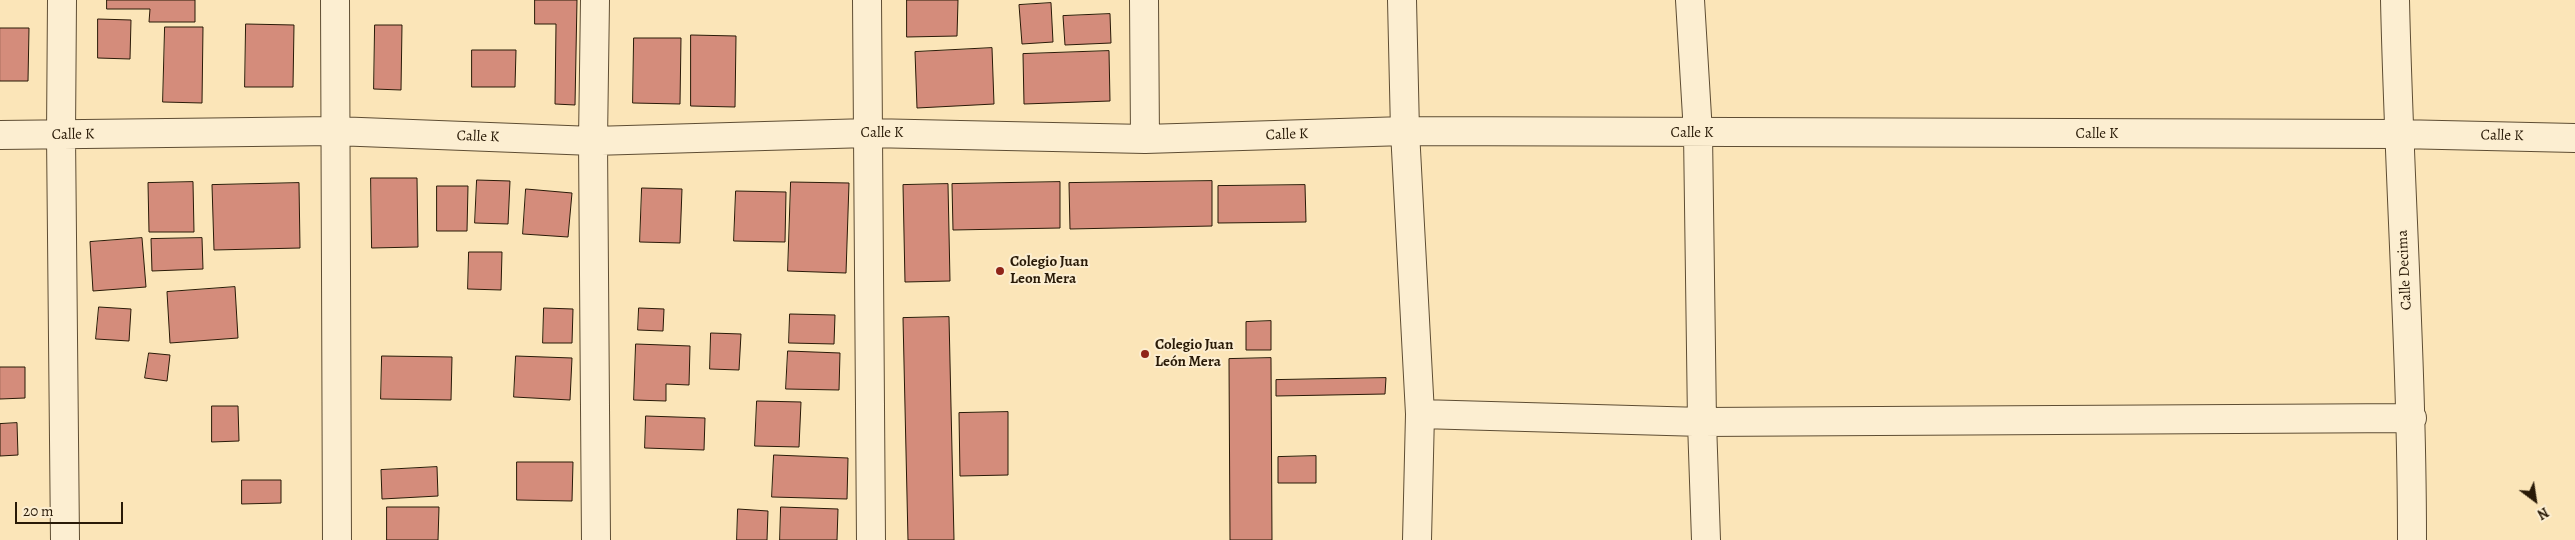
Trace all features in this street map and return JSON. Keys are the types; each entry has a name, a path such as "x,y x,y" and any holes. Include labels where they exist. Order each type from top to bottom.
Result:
{"street":[{"path":"62,0 61,135 65,540"},
{"path":"335,0 337,540"},
{"path":"595,0 593,142 596,540"},
{"path":"867,0 870,540"},
{"path":"1144,0 1145,138"},
{"path":"1402,0 1405,131 1420,414 1417,540"},
{"path":"1690,0 1698,133 1702,422 1706,540"},
{"name":"Calle Decima","path":"2395,0 2398,134 2412,418 2412,540"},
{"name":"Calle K","path":"0,135 335,131 593,142 868,133 1145,138 1405,131 2398,134 2575,138"},
{"path":"1420,414 1702,422 2412,418"}],"building":[{"path":"107,0 195,0 195,22 149,22 150,9 107,9"},
{"path":"535,0 577,0 575,105 555,104 556,24 535,24"},
{"path":"907,0 958,0 957,36 907,37"},
{"path":"1051,3 1053,42 1022,44 1019,5"},
{"path":"1110,14 1111,43 1065,45 1063,16"},
{"path":"98,19 131,20 130,59 98,58"},
{"path":"246,24 294,25 293,87 245,87"},
{"path":"375,25 402,25 401,90 374,89"},
{"path":"165,27 203,27 202,103 163,102"},
{"path":"0,28 29,28 28,81 0,81"},
{"path":"691,35 736,36 735,107 691,106"},
{"path":"634,38 681,38 680,104 633,103"},
{"path":"992,48 994,104 917,108 915,52"},
{"path":"472,50 516,50 515,87 472,87"},
{"path":"1109,51 1110,101 1024,104 1023,54"},
{"path":"371,178 417,178 418,247 372,248"},
{"path":"477,180 510,181 508,224 475,223"},
{"path":"1212,181 1212,226 1070,229 1069,183"},
{"path":"193,182 194,232 149,232 148,183"},
{"path":"791,182 849,183 846,273 788,271"},
{"path":"1060,182 1060,228 953,230 952,184"},
{"path":"299,183 300,248 214,250 212,185"},
{"path":"948,184 950,281 905,282 903,185"},
{"path":"1305,185 1306,222 1218,223 1218,186"},
{"path":"437,186 468,186 467,231 437,231"},
{"path":"642,188 682,189 680,243 640,242"},
{"path":"526,189 572,193 568,237 523,234"},
{"path":"736,191 786,192 785,242 734,241"},
{"path":"142,238 146,287 93,291 90,242"},
{"path":"202,238 203,269 152,271 151,239"},
{"path":"469,252 502,252 501,290 468,289"},
{"path":"235,287 238,338 170,343 167,292"},
{"path":"99,307 131,309 129,341 96,339"},
{"path":"544,308 573,309 572,343 543,343"},
{"path":"639,308 664,309 663,331 638,330"},
{"path":"790,314 835,315 834,344 789,343"},
{"path":"949,317 954,540 908,540 903,318"},
{"path":"1271,321 1271,350 1246,350 1246,322"},
{"path":"711,333 741,334 739,370 710,369"},
{"path":"636,344 690,346 689,385 666,384 666,401 634,400"},
{"path":"788,351 840,353 839,390 786,389"},
{"path":"149,353 170,355 167,381 145,378"},
{"path":"382,356 452,357 451,400 381,399"},
{"path":"516,356 572,358 570,400 514,397"},
{"path":"1271,358 1272,540 1230,540 1229,359"},
{"path":"0,367 25,367 25,398 0,399"},
{"path":"1386,378 1385,394 1276,396 1276,380"},
{"path":"757,401 801,402 799,447 755,446"},
{"path":"212,406 238,406 239,441 212,442"},
{"path":"1008,412 1008,475 960,476 959,413"},
{"path":"646,416 705,418 704,450 645,448"},
{"path":"17,423 18,455 0,456 0,424"},
{"path":"774,455 848,458 847,499 772,497"},
{"path":"1316,456 1316,483 1278,483 1278,457"},
{"path":"517,462 573,462 572,501 517,500"},
{"path":"437,467 438,496 382,499 381,470"},
{"path":"242,480 281,480 281,503 242,504"},
{"path":"387,507 439,507 438,540 387,540"},
{"path":"781,507 838,509 837,540 780,540"},
{"path":"738,509 768,511 767,540 737,540"}],"place":[{"name":"Colegio Juan Leon Mera","path":"1000,271"},
{"name":"Colegio Juan León Mera","path":"1145,354"}]}
